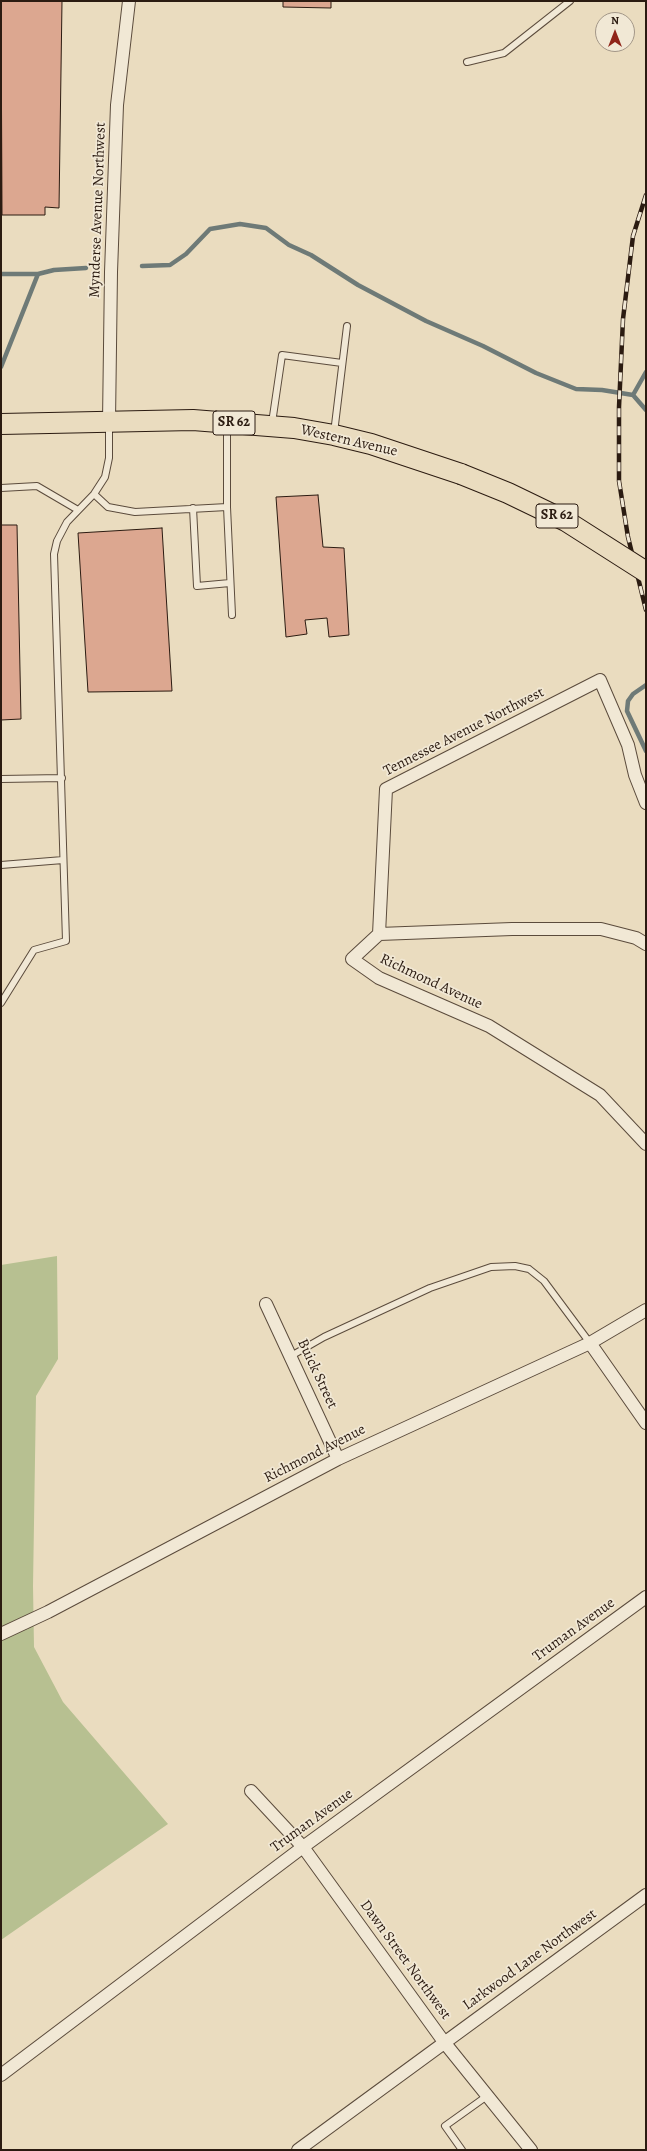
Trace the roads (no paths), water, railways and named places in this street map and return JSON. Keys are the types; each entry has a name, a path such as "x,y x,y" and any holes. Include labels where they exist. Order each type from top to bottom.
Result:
{"main road":[{"name":"Western Avenue","path":"1,424 193,420 272,426 334,435 412,456 508,493 566,521 646,572"}],"street":[{"name":"Mynderse Avenue Northwest","path":"109,421 111,272 117,105 129,1"},
{"name":"Tennessee Avenue Northwest","path":"379,934 386,789 600,680 628,745 635,775 646,803"},
{"name":"Richmond Avenue","path":"646,944 636,938 601,929 512,929 379,934 352,959 378,978 489,1026 600,1095 646,1144"},
{"name":"Buick Street","path":"266,1304 338,1458"},
{"name":"Richmond Avenue","path":"1,1634 48,1612 338,1458 590,1342 646,1310"},
{"path":"590,1342 646,1423"},
{"name":"Truman Avenue","path":"1,2075 304,1847 646,1597"},
{"name":"Dawn Street Northwest","path":"251,1791 304,1847 444,2042 531,2150"},
{"name":"Larkwood Lane Northwest","path":"298,2150 646,1895"}],"lane":[{"path":"467,62 504,53 570,1"},
{"path":"334,435 347,326"},
{"path":"272,426 282,355 342,363"},
{"path":"1,1003 34,950 66,941 54,554 57,541 63,528 94,494 105,477 109,458 109,421"},
{"path":"227,423 227,507 232,615"},
{"path":"1,488 37,486 78,510"},
{"path":"94,494 108,507 135,512 227,507"},
{"path":"193,508 197,586 230,583"},
{"path":"1,779 62,778"},
{"path":"1,865 63,860"},
{"path":"291,1356 324,1337 430,1288 491,1267 515,1266 529,1269 544,1281 590,1342"},
{"path":"462,2150 445,2126 487,2096"}],"waterway":[{"path":"142,266 170,265 186,254 210,229 240,224 266,228 289,245 311,255 358,285 426,321 483,346 536,373 576,389 602,390 633,395 646,410"},
{"path":"1,274 38,274 54,270 86,268"},
{"path":"1,367 38,274"},
{"path":"633,395 646,372"},
{"path":"646,685 633,694 628,701 627,711 646,751"}],"railway":[{"path":"646,195 633,236 623,319 619,407 619,481 628,537 646,610"}]}
